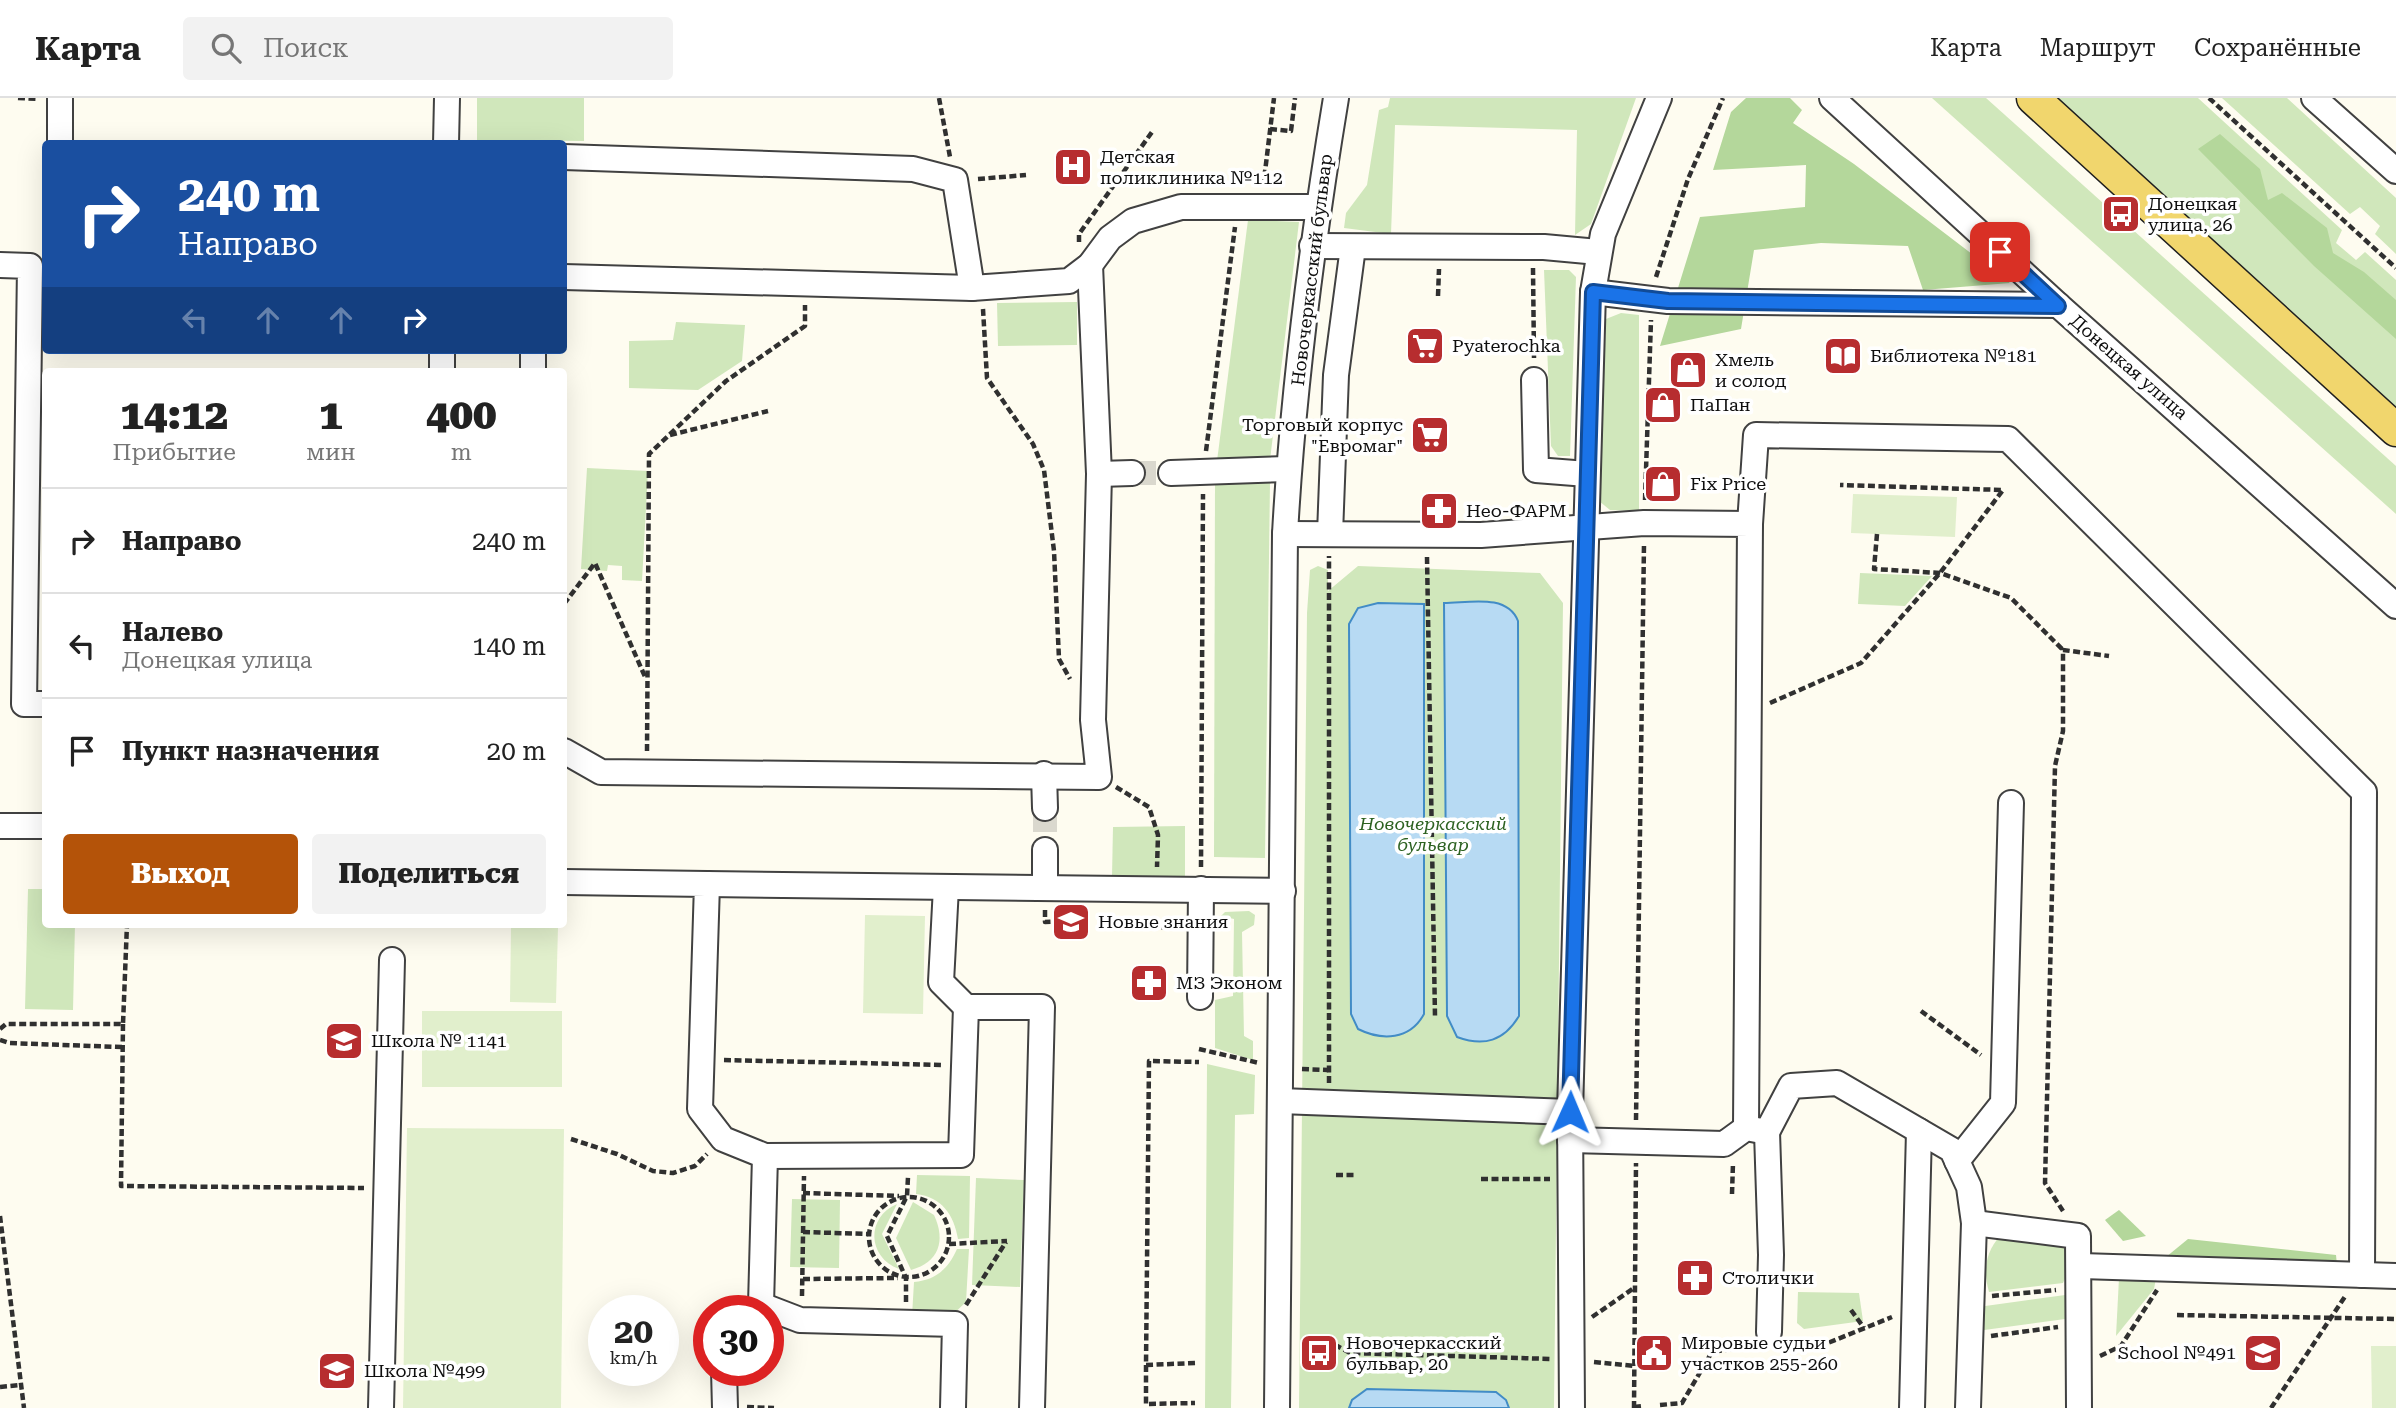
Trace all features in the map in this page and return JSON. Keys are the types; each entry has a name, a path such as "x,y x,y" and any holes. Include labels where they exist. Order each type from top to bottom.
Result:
{"main road":[{"path":"2033,98 2396,430"}],"street":[{"path":"60,98 60,140"},
{"path":"446,140 447,98"},
{"name":"Новочеркасский бульвар","path":"1278,1408 1285,534 1288,469 1312,246 1336,98"},
{"path":"1572,1408 1570,1112 1593,292 1598,252 1633,156 1659,98"},
{"name":"Донецкая улица","path":"1832,98 2058,306 2396,606"},
{"path":"2314,98 2396,171"},
{"path":"567,157 913,169 955,180 977,288"},
{"path":"567,277 977,288 1069,281 1085,268 1110,238 1133,221 1181,207 1318,207"},
{"path":"1312,246 1532,247 1598,252"},
{"path":"1330,534 1336,375 1353,247"},
{"path":"0,265 30,266 24,704 42,704"},
{"path":"567,753 601,772 1044,774 1099,777 1093,720 1099,474 1085,268"},
{"path":"1593,292 1668,301 2058,306"},
{"path":"1534,380 1535,470 1587,474"},
{"path":"1769,1341 1771,1255 1757,1130 1750,712 1750,524 1756,435 2008,439 2364,792 2357,1275"},
{"path":"1171,473 1288,469"},
{"path":"1099,474 1132,474"},
{"path":"1285,534 1481,535 1644,523 1750,524"},
{"path":"1044,774 1045,808"},
{"path":"1957,1161 2003,1103 2011,803"},
{"path":"0,825 42,827"},
{"path":"1045,850 1045,888"},
{"path":"567,882 1283,891"},
{"path":"707,884 700,1109 723,1139 765,1156 961,1155 966,1007"},
{"path":"946,887 941,982 966,1007 1042,1007 1032,1408"},
{"path":"1200,890 1200,997"},
{"path":"381,1408 392,960"},
{"path":"1570,1140 1724,1144 1757,1130 1791,1086 1837,1083 1952,1150 1969,1187 1974,1223 1968,1408"},
{"path":"1280,1101 1570,1112"},
{"path":"1912,1408 1919,1131"},
{"path":"757,1295 765,1156"},
{"path":"1974,1223 2078,1236 2081,1266 2079,1408"},
{"path":"2081,1266 2396,1276"},
{"path":"784,1316 800,1320 955,1324 953,1408"},
{"path":"724,1386 725,1408"}],"path":[{"path":"939,98 955,180 1026,175"},
{"path":"1270,129 1291,131 1295,98"},
{"path":"1643,1406 1634,1408 1649,298 1688,179 1723,98"},
{"path":"2208,98 2396,268"},
{"path":"1085,268 1079,234 1152,132"},
{"path":"1532,247 1534,380"},
{"path":"646,772 649,454 726,382 805,326 804,284"},
{"path":"977,288 987,378 1033,444 1044,470 1054,551 1059,659 1073,684"},
{"path":"669,435 768,411"},
{"path":"1750,712 1861,663 1940,573 2003,490 1840,485"},
{"path":"1328,1104 1330,534"},
{"path":"1877,534 1874,569 1940,573 2011,598 2063,650 2109,656"},
{"path":"1427,535 1435,1016"},
{"path":"567,600 596,563 648,683"},
{"path":"2063,650 2063,730 2055,766 2045,1183 2078,1236"},
{"path":"1099,777 1149,807 1158,835 1157,889"},
{"path":"127,928 122,1047 121,1186 387,1188"},
{"path":"1921,1011 2004,1073"},
{"path":"0,1029 6,1024 123,1024"},
{"path":"0,1040 9,1043 122,1047"},
{"path":"702,1059 964,1065"},
{"path":"1195,1403 1146,1404 1149,1061 1199,1062"},
{"path":"571,1139 617,1154 653,1171 673,1173 695,1166 723,1139"},
{"path":"800,1320 804,1154"},
{"path":"1336,1175 1355,1175"},
{"path":"1481,1178 1552,1179"},
{"path":"803,1193 921,1198 934,1205 944,1216 949,1229 949,1244 943,1258 934,1269 920,1276 803,1279"},
{"path":"906,1278 882,1268 869,1246 868,1234 871,1222 885,1204 907,1196"},
{"path":"906,1278 887,1236 907,1196"},
{"path":"0,1216 24,1408"},
{"path":"803,1232 868,1234"},
{"path":"949,1244 1006,1242 955,1324"},
{"path":"1970,1299 2062,1289 2081,1266"},
{"path":"2079,1366 2121,1346 2171,1269"},
{"path":"2271,1408 2333,1318 2357,1275"},
{"path":"1572,1332 1635,1288"},
{"path":"1660,1405 1682,1403 1712,1352 1769,1341 1818,1347 1913,1309"},
{"path":"1851,1310 1864,1328"},
{"path":"2177,1315 2396,1319"},
{"path":"1969,1339 2080,1324"},
{"path":"1311,1360 1330,1342 1350,1353 1561,1360"},
{"path":"1441,1348 1441,1356"},
{"path":"1588,1362 1635,1366"},
{"path":"1146,1364 1195,1363"},
{"path":"0,1387 21,1385"}],"green space":[{"path":"477,98 584,98 584,141 477,140"},
{"path":"1390,98 1636,98 1591,224 1575,235 1577,130 1395,125 1391,234 1344,228 1346,213 1367,185 1379,110 1388,107"},
{"path":"1746,98 1790,98 1802,110 1793,123 1854,164 2010,283 1923,290 1908,246 1821,243 1754,250 1741,329 1660,346 1700,217 1805,207 1806,165 1713,170 1731,112"},
{"path":"1932,98 1986,98 2396,466 2396,514"},
{"path":"2051,98 2198,98 2342,230 2336,243 2356,260 2365,252 2396,280 2396,407"},
{"path":"2222,98 2287,98 2396,198 2396,254 2375,234 2380,226 2360,207 2350,214"},
{"path":"2220,134 2260,169 2268,200 2282,193 2327,228 2333,253 2364,272 2396,300 2396,339 2314,266 2198,149"},
{"path":"1248,220 1299,222 1270,460 1217,461"},
{"path":"1544,270 1569,270 1576,277 1570,456 1558,456 1551,446"},
{"path":"1077,302 1077,345 998,346 997,303"},
{"path":"1621,313 1639,315 1639,511 1610,510 1599,501 1606,319"},
{"path":"676,322 745,325 742,361 698,390 629,388 629,341 673,340"},
{"path":"587,468 648,471 642,581 622,580 622,566 608,565 607,571 581,569"},
{"path":"1215,482 1270,482 1265,858 1214,857"},
{"path":"1853,494 1957,497 1955,537 1851,533"},
{"name":"Новочеркасский бульвар","path":"1318,566 1328,570 1328,591 1358,566 1540,573 1563,603 1554,1408 1509,1408 1506,1400 1352,1400 1349,1408 1299,1408 1307,613 1310,570"},
{"path":"1860,573 1932,576 1905,606 1858,604"},
{"path":"1185,826 1185,876 1112,876 1113,827"},
{"path":"28,889 42,889 42,928 75,928 73,1010 25,1009"},
{"path":"1249,911 1255,915 1254,925 1242,932 1244,1036 1253,1041 1253,1060 1215,1048 1215,1000 1233,996 1234,919 1221,916 1225,912"},
{"path":"865,915 925,916 923,1014 863,1013"},
{"path":"511,928 558,928 556,1003 510,1002"},
{"path":"422,1011 562,1011 562,1087 422,1087"},
{"path":"1207,1064 1255,1075 1254,1114 1235,1115 1231,1408 1205,1408"},
{"path":"407,1128 564,1129 561,1408 403,1408"},
{"path":"917,1175 970,1176 969,1238 958,1239 950,1215 940,1203 916,1194"},
{"path":"976,1178 1024,1180 1020,1287 972,1285"},
{"path":"792,1199 840,1200 839,1268 790,1267"},
{"path":"913,1202 934,1215 938,1224 939,1242 938,1249 928,1262 911,1270 896,1238"},
{"path":"897,1204 882,1234 899,1269 881,1256 874,1237 880,1218"},
{"path":"2119,1210 2146,1236 2123,1241 2105,1220"},
{"path":"2000,1236 2069,1243 2070,1268 2063,1283 1989,1292 1987,1262 1991,1249"},
{"path":"2188,1239 2336,1255 2337,1265 2166,1257"},
{"path":"957,1249 969,1249 966,1302 950,1317 912,1316 914,1282 935,1276 950,1262"},
{"path":"2119,1278 2156,1278 2154,1289 2116,1336"},
{"path":"1798,1292 1859,1293 1863,1321 1804,1329 1797,1323"},
{"path":"2065,1295 2065,1319 1977,1331 1978,1307"},
{"path":"2371,1346 2396,1346 2396,1408 2372,1408"}],"water":[{"path":"1378,603 1424,604 1424,1014 1411,1029 1395,1036 1376,1035 1358,1029 1351,1014 1349,624 1358,608"},
{"path":"1444,603 1496,603 1513,612 1518,621 1519,1016 1507,1031 1485,1041 1457,1037 1447,1016"},
{"path":"1367,1389 1496,1392 1506,1400 1509,1408 1349,1408 1352,1400"}],"tunnel":[{"path":"1132,473 1171,473"},
{"path":"1045,808 1045,850"}],"place":[{"name":"Детская поликлиника №112","path":"1073,167"},
{"name":"Донецкая улица, 26","path":"2121,214"},
{"name":"Pyaterochka","path":"1425,346"},
{"name":"Библиотека №181","path":"1843,356"},
{"name":"Хмель и солод","path":"1688,370"},
{"name":"ПаПан","path":"1663,405"},
{"name":"Торговый корпус \"Евромаг\"","path":"1430,435"},
{"name":"Fix Price","path":"1663,484"},
{"name":"Нео-ФАРМ","path":"1439,511"},
{"name":"Новые знания","path":"1071,922"},
{"name":"МЗ Эконом","path":"1149,983"},
{"name":"Школа № 1141","path":"344,1041"},
{"name":"Столички","path":"1695,1278"},
{"name":"Новочеркасский бульвар, 20","path":"1319,1353"},
{"name":"Мировые судьи участков 255-260","path":"1654,1353"},
{"name":"School №491","path":"2263,1353"},
{"name":"Школа №499","path":"337,1371"}],"route":[{"path":"1570,1112 1593,292 1668,301 2058,306 2000,252"}]}
